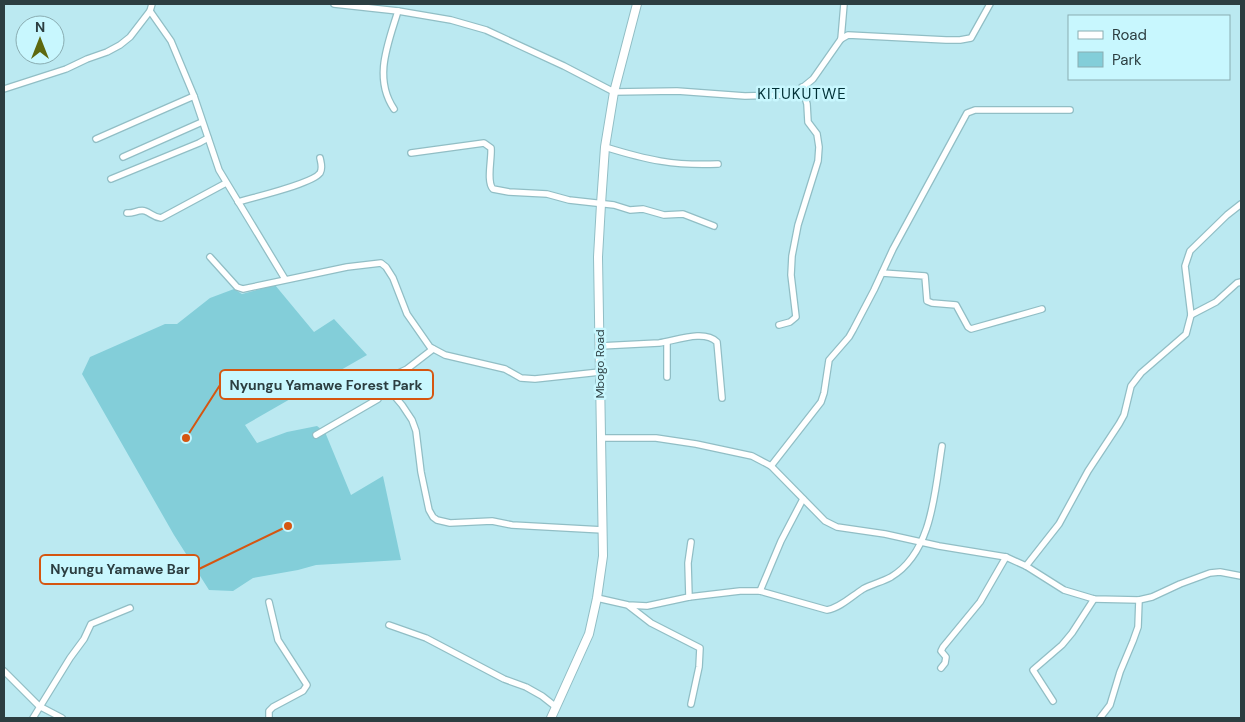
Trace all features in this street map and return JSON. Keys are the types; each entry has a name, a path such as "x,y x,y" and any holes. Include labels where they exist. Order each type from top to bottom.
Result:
{"main road":[{"name":"Mbogo Road","path":"550,718 589,634 597,598 603,530 598,258 601,204 605,147 614,92 637,4"}],"street":[{"path":"4,88 66,69 114,49 130,37 150,11 152,4"},
{"path":"334,4 398,11 451,20 486,30 614,92 677,91 745,96 782,95 797,92 813,79 842,39 848,35 966,40 973,35 990,4"},
{"path":"842,39 844,4"},
{"path":"150,11 170,41 194,96 218,170 285,279"},
{"path":"394,109 387,98 384,86 383,62 398,11"},
{"path":"779,325 790,322 796,317 791,288 792,256 798,225 818,161 817,134 808,122 807,104 802,87"},
{"path":"96,139 194,96"},
{"path":"772,466 821,402 828,360 849,337 893,249 967,114 975,110 1070,110"},
{"path":"123,157 202,122"},
{"path":"111,180 208,138"},
{"path":"411,153 484,143 491,148 492,157 489,182 493,189 546,194 569,200 614,205 630,210 642,209 664,214 690,216 714,226"},
{"path":"605,147 655,161 678,164 718,164"},
{"path":"238,202 300,184 314,178 321,171 320,158"},
{"path":"127,213 133,214 145,211 154,218 161,218 226,183"},
{"path":"1026,566 1059,524 1088,471 1119,424 1124,415 1131,386 1141,373 1186,334 1191,316 1186,275 1187,256 1197,243 1241,204"},
{"path":"210,257 240,289 369,264 383,264 393,278 407,314 428,344 445,355 506,369 516,376 535,379 600,372"},
{"path":"882,273 927,277 927,301 956,305 971,329 1042,309"},
{"path":"1191,316 1210,306 1237,283 1241,282"},
{"path":"600,346 667,342 688,337 703,337 716,340 722,398"},
{"path":"667,342 667,377"},
{"path":"316,435 378,399 384,385 392,376 407,369 433,349"},
{"path":"384,385 402,405 412,420 416,431 420,472 429,510 433,517 450,523 492,521 512,525 603,530"},
{"path":"600,438 656,438 696,444 762,460 772,466 825,521 834,526 1006,557 1026,566 1064,590 1094,599 1139,600 1152,597 1210,573 1220,572 1241,576"},
{"path":"597,598 628,605 647,606 689,596 760,591 830,610 860,590 891,577 914,554 922,542 929,522 942,446"},
{"path":"760,591 781,541 803,498"},
{"path":"689,596 688,563 691,542"},
{"path":"942,668 946,657 942,651 943,647 980,602 1006,557"},
{"path":"1053,701 1033,670 1062,645 1094,599"},
{"path":"1100,718 1110,705 1120,672 1134,641 1138,627 1139,600"},
{"path":"268,602 278,640 307,685 303,691 268,711 269,718"},
{"path":"628,605 651,623 700,648 699,667 691,704"},
{"path":"33,718 70,658 84,640 91,624 130,608"},
{"path":"389,624 426,638 504,679 526,687 556,707"},
{"path":"4,671 39,706 62,718"}],"green space":[{"path":"275,285 314,332 334,319 367,355 245,425 257,443 287,432 317,426 325,432 351,495 383,476 401,560 316,565 253,578 233,591 209,590 174,535 82,374 90,357 165,324 177,324 210,298 234,289 242,294"}],"place":[{"name":"Nyungu Yamawe Forest Park","path":"186,438"},
{"name":"Nyungu Yamawe Bar","path":"288,526"}],"district":[{"name":"KITUKUTWE","path":"802,94"}]}
